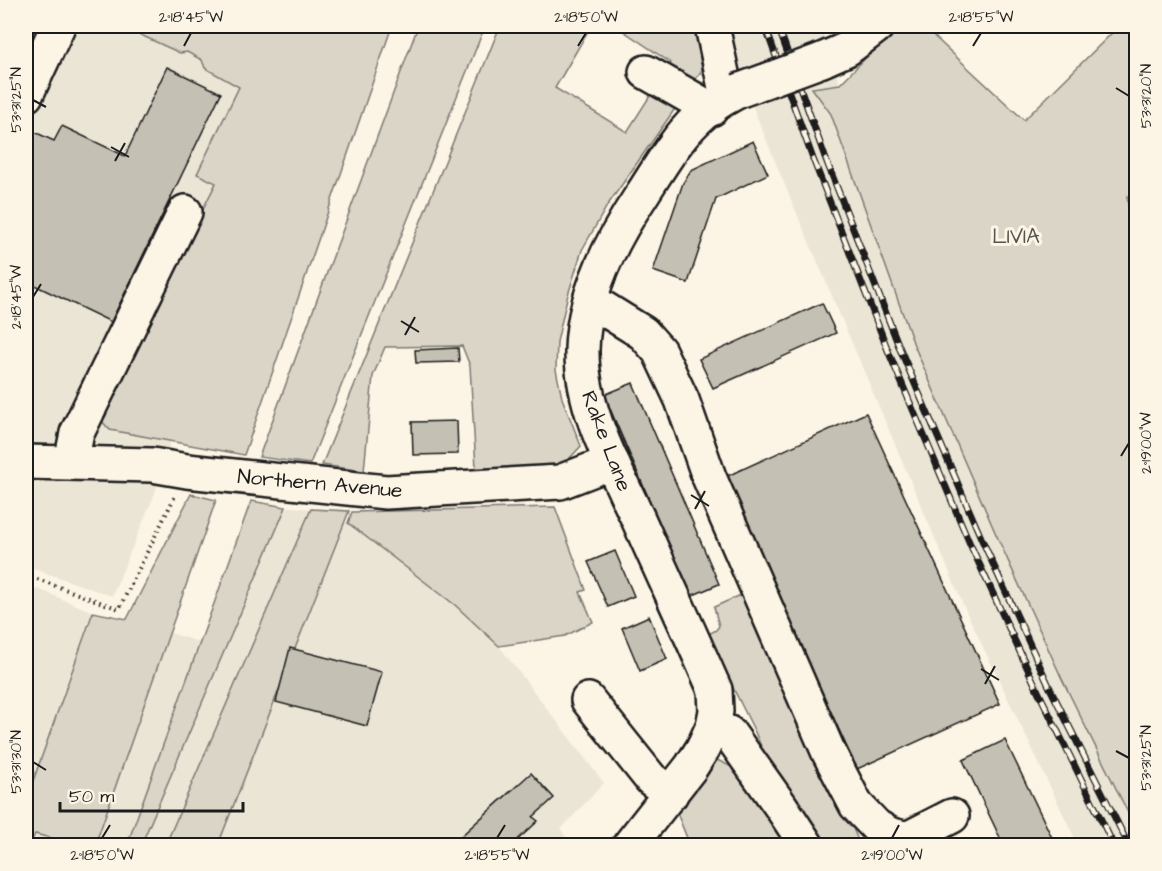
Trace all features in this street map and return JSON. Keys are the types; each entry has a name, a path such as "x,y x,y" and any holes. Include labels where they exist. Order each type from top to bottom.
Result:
{"street":[{"path":"26,95 58,26"},
{"path":"646,72 726,99 712,26"},
{"name":"Rake Lane","path":"629,846 671,794 703,748 716,711 715,690 592,414 586,394 582,351 583,330 590,300 613,241 682,136 698,118 726,99 847,49 877,26"},
{"path":"71,462 77,433 185,212"},
{"path":"590,300 643,333 659,351 682,400 710,477 830,753 856,805 876,826 889,834 907,838 952,816"},
{"name":"Northern Avenue","path":"26,462 152,465 187,471 386,492 561,482 612,462"},
{"path":"588,700 651,779 671,794"},
{"path":"712,726 729,733 807,846"}],"path":[{"path":"26,575 119,609 187,471"}],"shaded area":[{"path":"26,26 297,26 155,493 112,596 26,566"},
{"path":"722,26 818,26 824,35 885,223 1136,778 1136,845 1078,845 965,609 781,176"},
{"path":"272,505 311,509 348,523 455,605 499,646 604,783 561,829 570,845 26,845 26,584 93,612 127,619 214,647"}],"green space":[{"path":"121,26 392,26 244,455 110,430 98,417 216,183 197,174 239,87 205,68 202,60 187,52 180,53"},
{"path":"418,26 485,26 310,464 259,457"},
{"path":"500,26 591,26 555,88 627,132 671,63 616,26 695,26 702,70 607,206 582,250 567,298 557,342 556,370 562,398 581,446 559,470 476,468 470,366 462,346 385,347 373,376 364,471 322,465"},
{"name":"LIVIA","path":"897,26 923,26 1024,120 1119,26 1136,26 1136,199 1127,196 1136,268 1136,829 1062,679 995,532 914,345 831,114 812,88 840,84"},
{"path":"191,494 216,500 95,845 77,845 35,834 30,845 26,845 26,801 93,612 127,619"},
{"path":"251,501 286,507 141,845 127,845"},
{"path":"555,507 586,590 580,592 593,622 565,636 499,646 455,605 348,523 352,512"},
{"path":"311,509 349,511 218,845 165,846"},
{"path":"752,590 860,845 822,845 774,777 755,732 707,635 719,626 714,607"},
{"path":"715,759 732,767 788,845 687,845 687,838 677,813"}],"building":[{"path":"167,67 221,93 111,322 26,281 26,128 54,141 62,126 125,156"},
{"path":"753,141 768,174 716,199 688,283 653,271 683,183 691,170"},
{"path":"822,303 836,333 713,388 699,359"},
{"path":"458,348 459,362 416,363 415,350"},
{"path":"633,383 719,584 691,596 604,395"},
{"path":"866,413 1000,704 857,769 723,478"},
{"path":"457,421 458,454 413,455 412,422"},
{"path":"615,551 634,596 608,607 588,562"},
{"path":"649,616 667,659 640,671 622,628"},
{"path":"290,648 382,672 367,726 276,702"},
{"path":"1005,740 1056,846 1004,846 963,760"},
{"path":"531,773 554,798 533,817 538,821 511,846 450,846"}],"railway":[{"path":"765,26 813,159 889,353 970,544 1038,691 1114,846"},
{"path":"778,26 825,157 900,349 982,540 1049,686 1129,846"}]}
